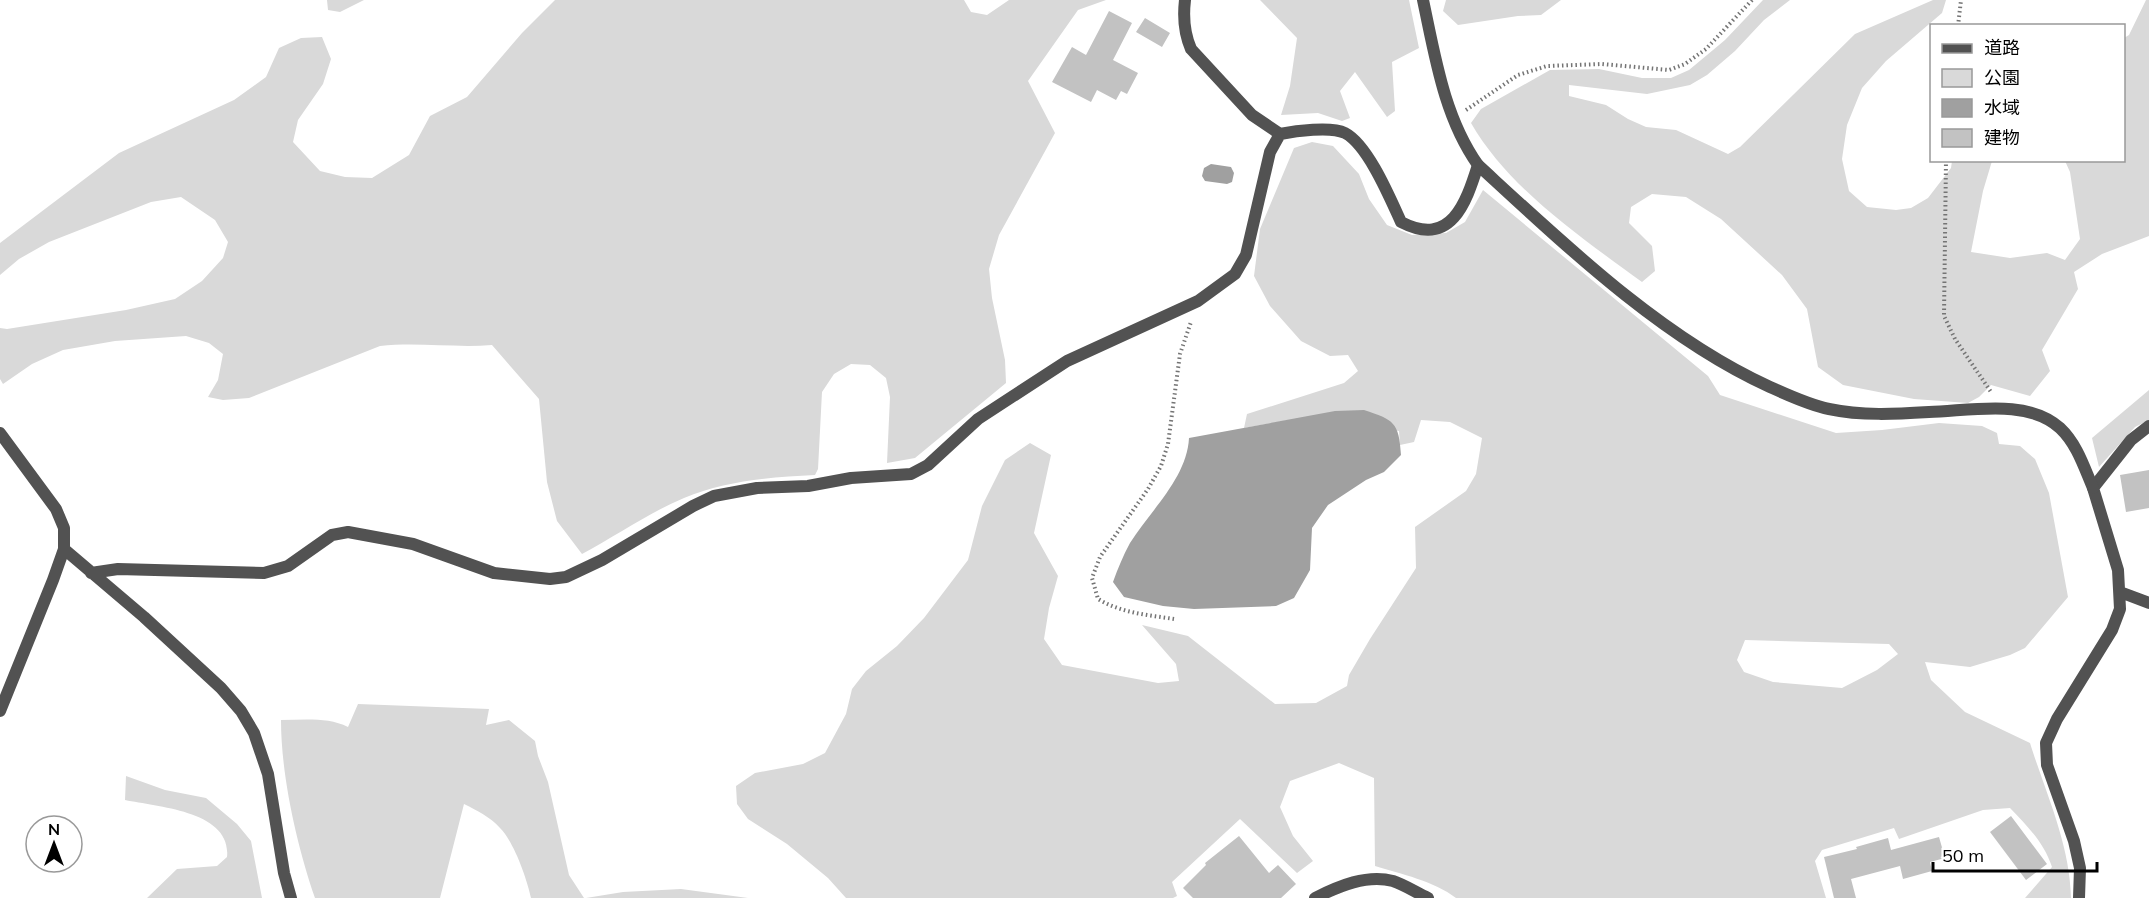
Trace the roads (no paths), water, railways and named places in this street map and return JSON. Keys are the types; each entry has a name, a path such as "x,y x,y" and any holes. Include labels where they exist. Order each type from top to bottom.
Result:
{"street":[{"path":"1185,0 1183,13 1186,39 1191,49 1252,115 1280,134 1321,129 1344,132 1366,153 1401,222 1413,228 1439,229 1452,221 1470,192 1478,165"},
{"path":"1423,0 1438,72 1453,118 1465,146 1478,165 1595,270 1702,351 1742,374 1785,394 1828,409 1874,414 2004,409 2042,416 2061,428 2076,448 2093,488 2118,570 2120,592 2120,609 2112,630 2057,719 2046,743 2047,765 2078,859 2079,898"},
{"path":"90,573 118,568 264,573 288,566 332,535 348,532 412,544 494,573 550,579 567,576 602,560 714,496 757,488 808,486 851,478 911,474 928,465 978,419 1067,361 1198,301 1235,274 1246,255 1270,152 1280,134"},
{"path":"2093,488 2132,440 2149,426"},
{"path":"0,433 56,509 64,528 64,549 0,711"},
{"path":"64,549 144,617 221,688 240,711 254,733 268,774 284,873 291,898"},
{"path":"2120,592 2149,603"},
{"path":"1316,898 1333,889 1369,879 1393,881 1428,898"}],"water":[{"path":"1211,164 1231,167 1234,173 1232,182 1227,184 1205,181 1202,176 1204,168"},
{"path":"1364,410 1393,424 1399,435 1401,455 1384,472 1366,480 1328,505 1312,528 1310,570 1294,598 1276,606 1194,609 1163,606 1124,597 1113,582 1130,543 1166,494 1182,467 1189,438 1335,411"}]}
